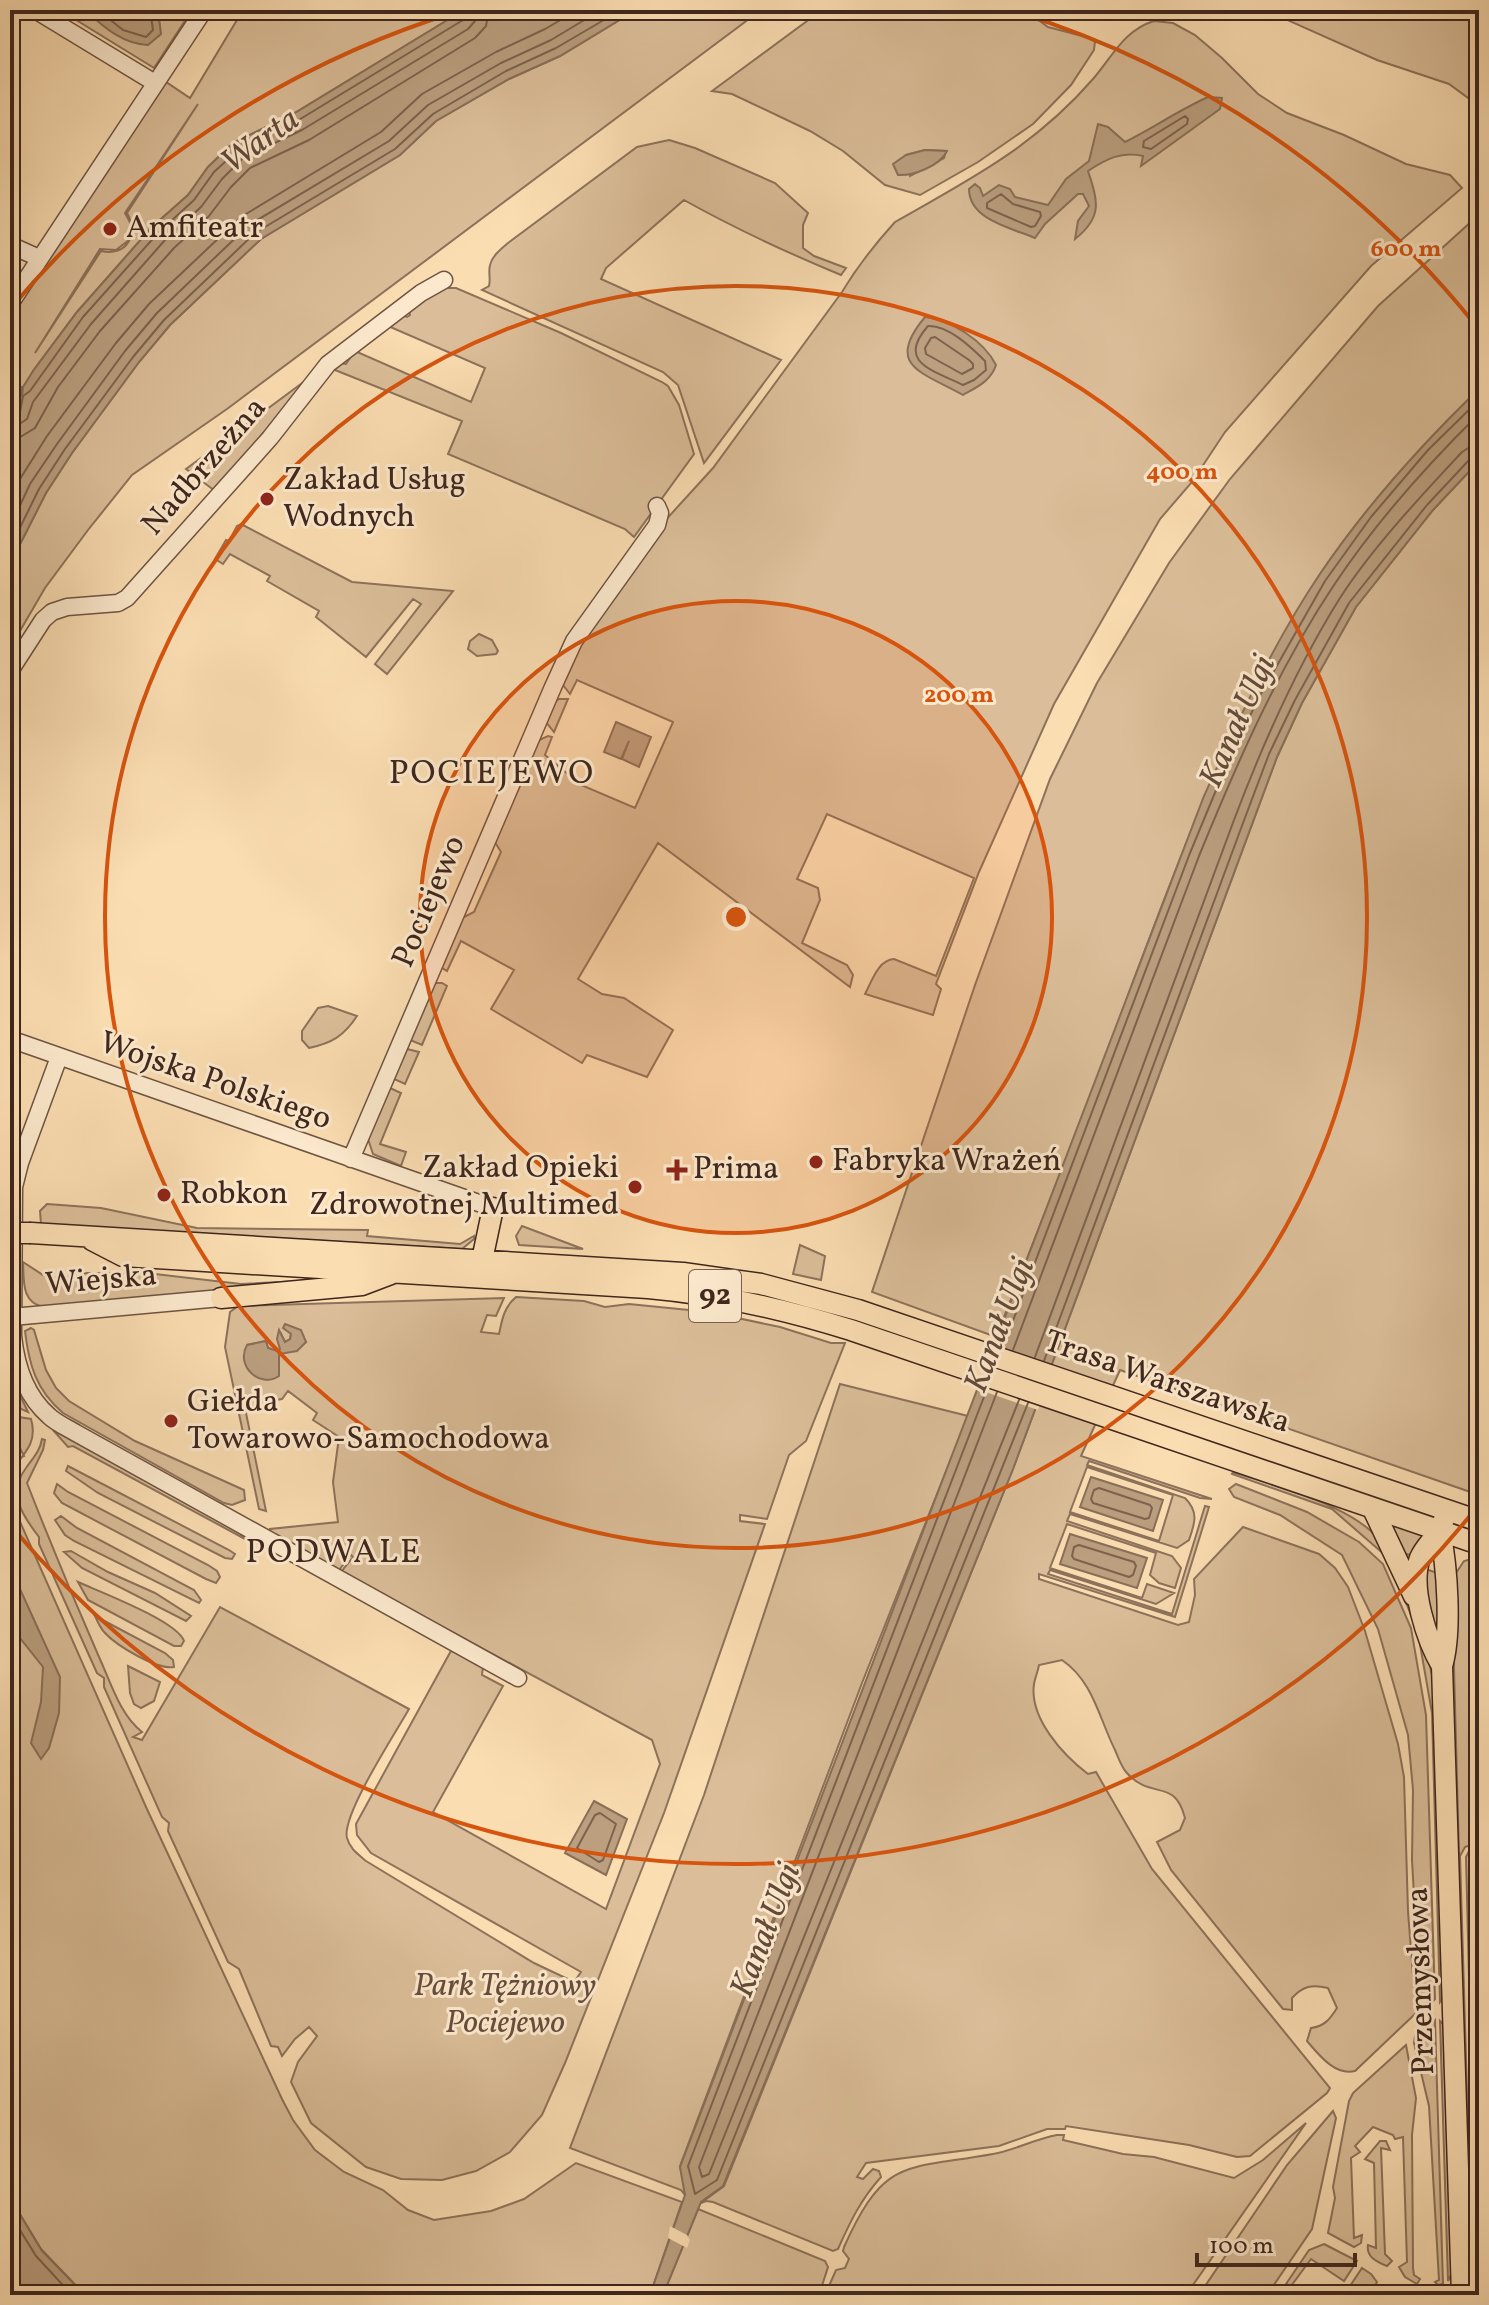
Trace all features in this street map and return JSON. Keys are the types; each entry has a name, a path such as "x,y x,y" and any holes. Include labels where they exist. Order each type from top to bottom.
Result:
{"main road":[{"path":"461,1274 482,1260 493,1208"},
{"name":"Trasa Warszawska","path":"10,1233 482,1260 683,1273 740,1280 822,1299 902,1325 1479,1521"},
{"name":"Trasa Warszawska","path":"83,1236 123,1256 461,1274 648,1288 709,1295 787,1311 895,1345 1479,1546"},
{"path":"221,1298 362,1285 395,1272"},
{"path":"1373,1509 1420,1605"},
{"name":"Przemysłowa","path":"1442,1666 1434,1652 1420,1605 1417,1580 1419,1562 1426,1546 1440,1531 1447,1510"},
{"path":"1440,1531 1445,1581"},
{"path":"1445,1581 1456,1558 1479,1546"},
{"name":"Przemysłowa","path":"1445,1581 1447,1650 1442,1666 1462,2295"}],"street":[{"path":"35,10 155,83"},
{"path":"10,304 204,10"},
{"path":"10,245 39,258"},
{"name":"Nadbrzeżna","path":"10,671 43,620 52,612 67,607 118,603 127,598 270,438 328,364 421,293 444,280"},
{"name":"Pociejewo","path":"351,1159 574,641 657,525 660,513 657,506"},
{"name":"Wojska Polskiego","path":"10,1039 493,1208"},
{"name":"Wiejska","path":"59,1057 14,1187 12,1317 221,1298"},
{"path":"12,1317 15,1355 26,1386 49,1416 518,1678"}],"green space":[{"path":"60,10 192,10 154,68"},
{"path":"243,10 464,10 293,114 233,143 208,167 188,195 152,227 77,312 33,371 23,397 16,387 10,418 10,313 163,80 190,98","holes":["198,104 127,213 131,224 125,213","128,242 118,251 101,251 35,353 100,249 116,250"]},
{"path":"636,10 761,10 227,409 132,475 45,588 10,648 10,564 46,493 72,453 170,325 261,239 400,155 436,121 509,79 560,56"},
{"path":"822,10 1025,10 1048,27 1095,41 1094,50 1071,85 1033,124 978,162 920,195 885,185 843,151 810,131 732,94 712,91","holes":["925,150 946,151 944,158 910,176 906,155"]},
{"path":"1265,10 1479,10 1479,106 1449,84 1377,60"},
{"path":"1154,21 1173,23 1195,35 1258,94 1287,113 1406,164 1450,175 1462,188 1371,266 1225,432 1192,482 1160,519 1054,704 979,872 936,984 941,989 933,1015 865,994 876,972 888,960 894,959 936,976 974,878 827,814 797,879 818,888 820,900 802,943 847,965 853,975 850,987 658,843 578,979 602,994 624,998 673,1030 647,1077 587,1055 582,1063 491,1009 514,970 461,941 447,971 439,966 458,920 474,912 501,852 493,839 537,741 552,737 545,755 581,785 635,808 673,722 577,680 570,694 563,685 563,677 575,650 662,524 713,468 873,247 895,222 976,176 1025,142 1071,103 1119,45 1134,31"},
{"path":"669,140 775,183 808,213 803,225 803,248 814,256 846,268 841,275 761,240 684,200 606,268 601,279 781,360 704,463 678,385 663,372 482,290 489,286 489,268 493,259 508,243 637,147"},
{"path":"1472,221 1479,228 1479,389 1396,476 1322,571 1276,650 1234,732 1180,858 996,1337 872,1292 975,985 1050,779 1097,683 1169,563 1230,479 1378,306"},
{"path":"441,288 456,288 561,333 668,386 679,405 694,454 634,537 625,529 448,454 462,421 330,368 338,363 346,364 355,351 471,402 485,368 388,326 402,315 410,315 409,311"},
{"path":"309,378 215,491 186,469"},
{"path":"1479,461 1479,1495 1120,1370 1081,1456 1212,1499 1200,1498 1089,1461 1087,1465 1185,1498 1189,1503 1194,1513 1193,1528 1189,1540 1177,1548 1070,1514 1067,1521 1172,1556 1181,1568 1175,1588 1159,1583 1150,1575 1156,1553 1067,1524 1050,1568 1142,1598 1147,1584 1174,1593 1156,1604 1050,1570 1048,1574 1172,1614 1205,1506 1209,1507 1175,1617 1039,1574 1039,1579 1178,1625 1189,1622 1195,1595 1194,1579 1243,1527 1319,1554 1335,1568 1348,1587 1365,1631 1398,1744 1404,1777 1408,1912 1416,2013 1355,2071 1341,2070 1322,2058 1307,2041 1311,2028 1327,2021 1337,2008 1328,1988 1312,1986 1304,1989 1292,1998 1292,2010 1283,2009 1171,1870 1157,1842 1180,1830 1185,1818 1175,1797 1145,1786 1126,1772 1088,1689 1073,1669 1062,1660 1039,1665 1034,1697 1050,1735 1068,1757 1088,1774 1096,1772 1152,1869 1330,2088 1327,2093 1250,2156 1237,2157 1189,2145 1066,2126 1065,2129 1047,2129 999,2146 866,2163 857,2177 863,2179 873,2169 879,2171 881,2177 856,2211 838,2249 833,2251 713,2202 701,2203 724,2186 1013,1469 1277,757 1302,703 1356,607 1433,510","holes":["1087,1467 1173,1495 1159,1541 1070,1512"]},
{"path":"241,524 352,582 453,591 387,674 375,664 421,604 413,599 366,657 316,617 319,611 267,581 270,576 230,554 223,564 215,559 226,540 229,541"},
{"path":"479,634 492,640 498,651 496,654 477,656 468,649 470,641"},
{"path":"568,699 554,732 546,722 555,701"},
{"path":"431,983 447,986 422,1045 410,1040"},
{"path":"328,1006 357,1016 337,1038 309,1048 302,1040 302,1031 318,1008"},
{"path":"403,1048 419,1052 405,1084 394,1079"},
{"path":"385,1089 401,1093 380,1144 406,1152 401,1166 373,1154 368,1139"},
{"path":"47,1204 101,1208 197,1228 368,1230 367,1236 460,1244 474,1236 474,1239 462,1249 41,1224 40,1211"},
{"path":"522,1226 583,1249 519,1245 516,1236"},
{"path":"800,1245 825,1256 821,1280 793,1274"},
{"path":"23,1262 43,1275 59,1279 87,1273 155,1274 241,1284 345,1279 44,1307 31,1301 28,1296"},
{"name":"Park Tężniowy Pociejewo","path":"516,1297 584,1301 605,1307 629,1304 709,1312 780,1327 831,1343 845,1343 806,1441 789,1455 767,1519 740,1515 740,1521 765,1524 664,1813 542,2115 510,2152 476,2171 442,2180 401,2179 366,2167 311,2123 291,2082 298,2062 317,2036 309,2027 282,2056 278,2047 271,2046 239,1969 228,1962 168,1831 169,1823 162,1817 104,1687 104,1678 97,1673 39,1544 39,1537 22,1512 18,1486 42,1439 45,1440 27,1483 117,1698 142,1732 133,1737 142,1740 220,1607 409,1709 352,1812 347,1827 350,1845 366,1861 534,1963 574,1982 581,1972 371,1853 357,1835 356,1824 452,1649 483,1667 482,1675 503,1686 433,1812 606,1909 660,1764 652,1740 341,1572 353,1557 351,1555 339,1570 271,1534 270,1529 338,1522 333,1482 339,1437 313,1420 317,1413 288,1391 282,1399 258,1403 246,1413 266,1511 259,1509 225,1347 230,1312 238,1306 504,1298 496,1316 487,1315 481,1332 499,1334 504,1314","holes":["287,1329 306,1342 299,1348 285,1352 271,1351 247,1345 266,1341 268,1348 277,1351 281,1349 280,1332 285,1342 290,1339"]},
{"path":"31,1328 46,1370 56,1388 69,1401 135,1441 244,1490 245,1500 232,1505 224,1503 63,1413 46,1395 35,1376 25,1331"},
{"path":"10,1374 28,1412 10,1397"},
{"path":"840,1384 968,1416 862,1683 680,2166 686,2196 681,2190 570,2148 704,1795"},
{"path":"10,1407 19,1417 31,1419 33,1435 24,1455 10,1428"},
{"path":"53,1430 240,1533 245,1539 73,1446 68,1447"},
{"path":"1218,1438 1361,1489 1385,1503 1215,1448"},
{"path":"22,1457 20,1460 10,1472 10,1462"},
{"path":"68,1466 235,1554 232,1559 225,1558 98,1493 66,1471"},
{"path":"1233,1472 1296,1492 1345,1513 1379,1540 1386,1556 1332,1509"},
{"path":"57,1484 208,1565 220,1577 216,1583 206,1579 62,1503 54,1493"},
{"path":"1236,1484 1307,1512 1359,1542 1383,1564 1411,1628 1426,1715 1435,1999 1431,2004 1423,1999 1419,1982 1412,1860 1413,1790 1408,1735 1378,1629 1342,1555 1280,1515 1234,1497 1229,1489"},
{"path":"10,1499 146,1807 282,2099 315,2150 344,2172 383,2190 408,2210 434,2220 491,2211 524,2199 576,2163 682,2202 650,2295 85,2295 41,2249 10,2198"},
{"path":"61,1516 77,1528 194,1590 201,1600 199,1603 74,1541 65,1535 55,1520"},
{"path":"1388,1520 1430,1535 1416,1557 1400,1552"},
{"path":"71,1551 155,1593 191,1616 186,1621 82,1568 64,1552"},
{"path":"1479,1557 1479,1842 1465,1847 1460,1856 1471,2295 1453,1632 1454,1576 1464,1561"},
{"path":"1395,1563 1429,1661 1435,1689 1445,1995 1440,2002 1432,1713 1418,1633 1392,1567"},
{"path":"1423,1568 1440,1574 1442,1651 1426,1595"},
{"path":"78,1582 153,1616 178,1633 184,1641 181,1646 174,1646 88,1600"},
{"path":"95,1616 165,1653 173,1660 174,1667 158,1665 128,1650 105,1633"},
{"path":"128,1666 160,1682 154,1701 141,1708 134,1704 130,1693"},
{"path":"1479,1848 1479,2055 1471,2057 1466,1857 1469,1851"},
{"path":"1435,2020 1443,2284 1438,2285 1435,2282 1439,2280 1429,2106 1414,2043 1415,2036"},
{"path":"1440,2021 1445,2026 1452,2273 1448,2281"},
{"path":"1406,2045 1416,2098 1412,2135 1413,2268 1414,2275 1420,2279 1417,2284 1405,2277 1399,2267 1407,2262 1403,2137 1395,2139 1393,2135 1373,2127 1355,2146 1360,2152 1351,2158 1354,2238 1362,2235 1361,2243 1354,2247 1328,2233 1349,2101 1353,2093"},
{"path":"1479,2060 1479,2295 1478,2295 1471,2061"},
{"path":"1333,2111 1336,2118 1312,2229 1267,2295 1199,2295 1287,2165"},
{"path":"1306,2123 1186,2295 825,2295 836,2270 845,2268 849,2259 843,2251 844,2247 872,2196 901,2172 918,2166 1001,2152 1064,2135 1063,2140 1123,2154 1154,2157 1234,2178 1263,2160"},
{"path":"1380,2141 1386,2141 1390,2150 1381,2148 1385,2254 1392,2261 1387,2266 1373,2258 1368,2249 1368,2245 1376,2248 1374,2163 1365,2159"},
{"path":"698,2209 825,2261 828,2267 819,2295 663,2295"},
{"path":"1324,2244 1357,2261 1344,2281 1311,2259 1291,2286 1286,2284 1309,2250"},
{"path":"1362,2268 1377,2282 1373,2289 1366,2288 1361,2295 1344,2295"}],"water":[{"path":"85,10 158,10 161,34 148,45 130,42 106,28"},
{"name":"Warta","path":"464,10 636,10 560,56 509,79 436,121 400,155 261,239 170,325 139,362 46,493 10,564 10,418 16,387 22,387 22,397 23,387 33,371 77,312 152,227 188,195 208,167 233,143 293,114"},
{"path":"1208,97 1222,98 1220,109 1141,166 1143,156 1121,155 1088,171 1096,208 1090,223 1075,239 1078,221 1089,206 1083,194 1078,194 1045,224 1035,238 993,221 971,200 969,189 975,184 983,196 999,185 1010,189 1015,197 1048,205 1066,179 1089,161 1098,124 1108,127 1125,142"},
{"path":"925,150 947,151 926,169 898,175 893,164 906,155"},
{"path":"925,317 955,327 975,340 991,356 996,365 987,379 963,395 913,366 908,357 908,347 913,333"},
{"name":"Kanał Ulgi","path":"1479,389 1479,461 1433,510 1356,607 1302,703 1277,757 1013,1469 723,2186 701,2202 663,2295 650,2295 685,2195 680,2167 1204,796 1272,655 1320,574 1395,477"},
{"path":"616,722 651,737 639,767 622,759 629,741 621,759 604,752"},
{"path":"285,1324 301,1330 306,1342 297,1351 279,1354 279,1376 264,1380 257,1377 244,1361 247,1345 266,1341 268,1348 277,1351 280,1349 277,1339 279,1330 285,1342 290,1339 291,1334 283,1328"},
{"path":"1091,1477 1163,1500 1153,1531 1080,1507"},
{"path":"1070,1534 1147,1558 1137,1588 1060,1564"},
{"path":"10,1576 15,1578 60,1677 59,1713 49,1748 41,1759 31,1743 41,1702 43,1667 16,1633 10,1620"},
{"path":"594,1801 627,1819 606,1875 565,1853"},
{"path":"10,2198 42,2251 85,2295 10,2295"}],"pier":[{"path":"983,1366 1047,1388 1038,1410 974,1388"},
{"path":"670,2226 687,2235 690,2240 687,2248 668,2238"}],"waterway":[{"path":"1476,219 1479,222"}],"place":[{"name":"Amfiteatr","path":"110,229"},
{"name":"Zakład Usług Wodnych","path":"267,499"},
{"name":"Fabryka Wrażeń","path":"816,1162"},
{"name":"Prima","path":"677,1170"},
{"name":"Zakład Opieki Zdrowotnej Multimed","path":"635,1187"},
{"name":"Robkon","path":"164,1195"},
{"name":"Giełda Towarowo-Samochodowa","path":"171,1421"}],"district":[{"name":"POCIEJEWO","path":"492,774"},
{"name":"PODWALE","path":"334,1553"}]}
